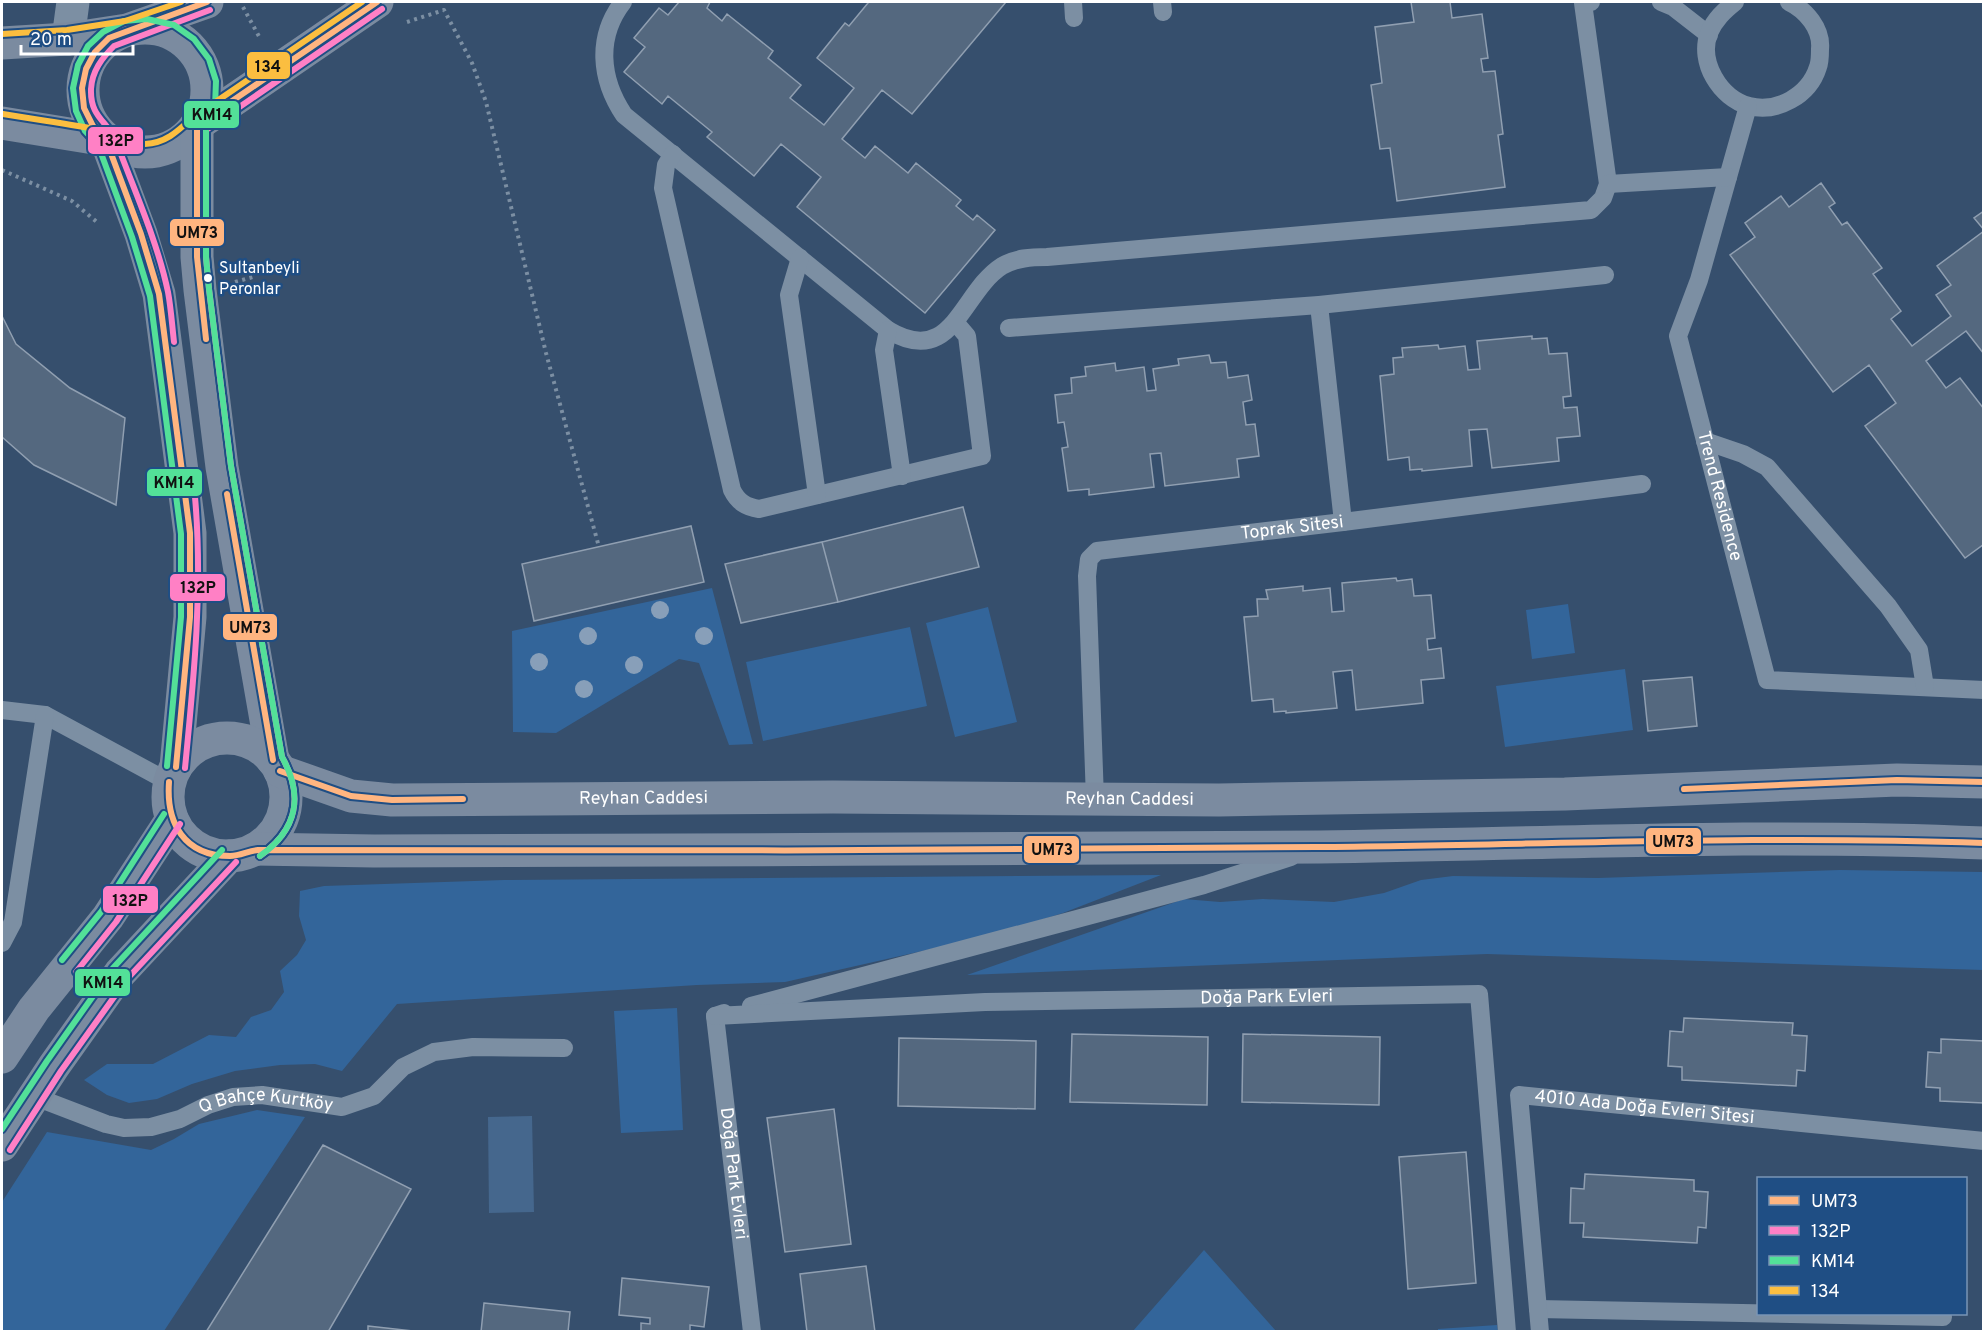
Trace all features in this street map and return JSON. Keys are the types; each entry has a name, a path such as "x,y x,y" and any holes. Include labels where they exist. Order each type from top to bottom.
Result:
{"main road":[{"path":"207,2 109,38 95,52 86,69 82,88 84,108 93,126 106,140 141,234 159,294 190,533 190,617 168,802 172,819 181,834 194,847 211,854 374,851 1321,847 1748,838 1983,843"},
{"path":"2,123 106,140 124,149 143,153 162,150 182,141 197,125 376,2"},
{"path":"2,43 68,39 148,28 170,33 188,45 201,63 207,83 206,105 197,125 197,257 200,290 222,467 276,765 286,790 285,810 277,829 264,844 242,853 120,973 33,1096 2,1145"},
{"path":"172,775 186,754 201,743 218,738 236,739 253,744 264,750 276,765"},
{"name":"Reyhan Caddesi","path":"276,765 351,796 393,800 751,797 1219,800 1565,794 1897,780 1983,782"},
{"path":"1095,799 1095,848"},
{"path":"2,1057 34,1009 108,917 172,819"}],"street":[{"path":"68,39 73,2"}],"lane":[{"path":"622,2 610,22 603,54 604,71 609,87 624,115 888,330 909,340 930,340 947,332 1000,267 1028,257 1591,210 1603,198 1608,184 1583,3 1591,2"},
{"path":"1661,2 1673,7 1709,35"},
{"path":"1735,2 1719,9 1709,35 1707,57 1714,78 1728,95 1748,106 1770,108 1791,101 1808,86 1818,67 1820,45 1814,24 1797,3"},
{"name":"Trend Residence","path":"1748,106 1700,280 1678,336 1767,680 1983,690"},
{"path":"673,154 666,165 663,188 732,490 741,503 749,508 759,509 982,456 968,336 955,322"},
{"path":"1608,184 1728,177"},
{"path":"800,258 789,295 817,495"},
{"path":"1009,328 1319,305 1605,275"},
{"name":"Toprak Sitesi","path":"1095,799 1087,576 1089,559 1097,550 1343,522 1319,305"},
{"path":"888,330 884,350 902,476"},
{"path":"1705,441 1743,453 1767,467 1888,606 1919,650 1925,687"},
{"path":"1343,522 1642,484"},
{"path":"2,710 45,715 172,775"},
{"path":"2,943 13,922 45,715"},
{"path":"715,1016 1204,885 1321,847"},
{"name":"Doğa Park Evleri","path":"752,1332 715,1016 985,1002 1479,994 1507,1332"},
{"name":"Q Bahçe Kurtköy","path":"33,1096 106,1124 124,1128 151,1127 180,1119 208,1105 233,1097 262,1095 342,1107 374,1096 403,1066 434,1052 473,1047 564,1048"},
{"name":"4010 Ada Doğa Evleri Sitesi","path":"1540,1332 1518,1095 1983,1141"},
{"path":"1538,1309 1757,1313"},
{"path":"1842,1315 1943,1317"}],"path":[{"path":"241,2 276,71"},
{"path":"398,27 409,21 444,10 472,63 486,102 546,354 599,547"},
{"path":"2,170 72,201 99,224"}],"shaded area":[{"path":"712,588 753,744 729,745 699,663 679,659 556,733 513,732 512,631"},
{"path":"1568,604 1575,653 1532,659 1526,610"},
{"path":"988,607 1017,722 955,737 926,623"},
{"path":"910,627 927,706 763,741 746,662"},
{"path":"1625,669 1633,730 1505,747 1496,686"},
{"path":"1840,870 1983,872 1983,970 1487,954 967,975 1184,899 1220,902 1263,899 1334,902 1384,893 1421,880 1453,876 1598,878"},
{"path":"1161,875 1063,913 993,935 785,982 697,985 397,1004 342,1071 315,1064 280,1065 235,1071 192,1084 157,1099 129,1103 107,1095 84,1080 107,1064 153,1064 209,1035 236,1037 251,1017 271,1010 284,992 280,971 297,955 306,940 299,916 300,891 324,886 504,880"},
{"path":"677,1008 683,1130 621,1133 614,1011"},
{"path":"257,1110 305,1117 164,1331 2,1331 2,1202 47,1132 151,1150 199,1124"},
{"path":"532,1116 534,1212 489,1213 488,1117"},
{"path":"1204,1250 1276,1331 1133,1331"},
{"path":"1497,1325 1498,1331 1438,1331 1438,1329"}],"building":[{"path":"679,2 710,2 707,8 722,21 727,14 773,51 768,58 801,85 790,98 824,125 854,88 817,58 845,23 849,26 868,3 866,2 1006,2 912,114 882,90 842,139 865,158 875,146 908,173 916,163 961,200 956,206 973,220 977,215 995,230 925,313 797,207 821,177 781,144 754,176 707,137 712,132 668,96 662,104 624,72 645,47 634,38 659,8 668,15"},
{"path":"1411,2 1450,2 1452,18 1482,14 1488,58 1481,59 1483,72 1495,71 1503,134 1498,135 1505,187 1397,201 1390,148 1380,149 1371,85 1382,83 1375,27 1414,22"},
{"path":"1821,183 1835,203 1829,207 1842,225 1847,222 1882,268 1873,274 1901,311 1891,319 1912,346 1951,316 1936,295 1951,285 1937,266 1984,231 1984,354 1966,331 1926,361 1946,388 1960,378 1984,409 1984,544 1965,558 1865,426 1896,403 1869,365 1833,392 1730,255 1755,237 1745,223 1781,196 1789,207"},
{"path":"1984,211 1984,230 1974,218"},
{"path":"2,316 16,344 70,388 125,418 116,505 34,465 2,437"},
{"path":"1532,336 1532,339 1547,338 1549,354 1567,353 1571,396 1563,397 1564,408 1577,407 1580,436 1557,438 1559,461 1492,468 1487,429 1469,430 1472,466 1422,471 1422,469 1410,470 1409,457 1388,460 1380,376 1394,374 1393,358 1403,357 1402,348 1438,345 1439,349 1465,346 1468,370 1480,369 1477,341"},
{"path":"1209,355 1211,363 1226,362 1228,378 1248,375 1252,400 1243,402 1246,425 1255,424 1259,456 1237,459 1239,477 1165,486 1161,453 1150,454 1154,487 1089,495 1089,489 1068,491 1062,448 1068,447 1064,422 1058,423 1055,395 1072,393 1071,378 1086,376 1085,367 1115,363 1116,371 1144,367 1147,391 1156,390 1153,369 1179,365 1178,359"},
{"path":"963,507 979,567 838,602 822,542"},
{"path":"691,526 704,582 534,621 522,564"},
{"path":"822,542 838,602 741,623 725,564"},
{"path":"1396,578 1397,581 1412,579 1414,596 1431,595 1435,638 1427,639 1428,650 1441,648 1444,678 1421,680 1423,703 1356,710 1352,670 1333,672 1337,708 1286,713 1286,711 1274,712 1273,699 1252,701 1244,617 1258,616 1257,599 1268,599 1266,590 1303,586 1303,591 1330,588 1332,612 1344,611 1342,583"},
{"path":"1692,677 1697,726 1648,731 1643,681"},
{"path":"1684,1018 1793,1023 1792,1035 1807,1036 1805,1071 1797,1070 1796,1086 1682,1080 1682,1067 1668,1066 1670,1031 1683,1032"},
{"path":"1072,1034 1208,1037 1207,1105 1070,1102"},
{"path":"1243,1034 1380,1037 1379,1105 1242,1102"},
{"path":"899,1038 1036,1041 1035,1109 898,1106"},
{"path":"1941,1039 1984,1041 1984,1103 1940,1101 1940,1088 1926,1087 1928,1052 1941,1053"},
{"path":"834,1109 851,1244 785,1252 767,1118"},
{"path":"323,1145 411,1189 328,1332 206,1332"},
{"path":"1466,1152 1476,1283 1408,1289 1399,1157"},
{"path":"1585,1174 1694,1180 1694,1191 1708,1192 1706,1228 1698,1227 1697,1243 1583,1237 1584,1223 1570,1223 1571,1188 1584,1189"},
{"path":"866,1266 875,1332 807,1332 800,1274"},
{"path":"622,1278 709,1287 704,1327 690,1325 690,1332 641,1332 641,1323 650,1324 650,1318 619,1315"},
{"path":"484,1303 570,1312 568,1332 481,1332"},
{"path":"368,1326 422,1332 368,1332"}],"transit line":[{"name":"134","path":"2,34 67,30 125,21 181,2"},
{"name":"UM73","path":"176,767 190,617 190,533 159,294 141,234 106,140 93,126 84,108 82,88 86,69 95,52 109,38 207,2"},
{"name":"134","path":"3,114 105,131 140,144 159,141 171,136 192,118 362,2"},
{"name":"UM73","path":"197,125 377,2"},
{"name":"132P","path":"260,856 282,835 289,824 293,811 293,785 282,757 231,466 206,257 206,130 382,9"},
{"name":"132P","path":"174,342 168,292 158,253 113,134 93,107 91,89 98,65 114,46 210,10"},
{"name":"KM14","path":"167,766 181,617 181,534 150,296 132,237 98,145 85,131 76,111 73,88 78,65 88,46 103,32 124,21 147,19 174,25 194,39 209,59 216,81 215,107 206,127 206,257 209,289 231,466 282,757 289,771 294,799 289,824 282,835 260,856"},
{"name":"UM73","path":"197,125 197,257 206,339"},
{"name":"UM73","path":"227,494 273,760"},
{"name":"132P","path":"185,768 198,599 195,497"},
{"name":"UM73","path":"280,771 351,796 392,800 463,799"},
{"name":"UM73","path":"1684,789 1897,780 1984,782"},
{"name":"UM73","path":"169,782 171,811 181,834 201,850 214,855 230,856 258,850 1051,849 1733,840 1984,843"},
{"name":"KM14","path":"62,960 101,912 164,814"},
{"name":"132P","path":"76,972 116,922 180,824"},
{"name":"KM14","path":"2,1129 113,968 222,850"},
{"name":"132P","path":"10,1150 61,1071 127,979 236,862"}],"place":[{"name":"Sultanbeyli Peronlar","path":"208,278"}]}
